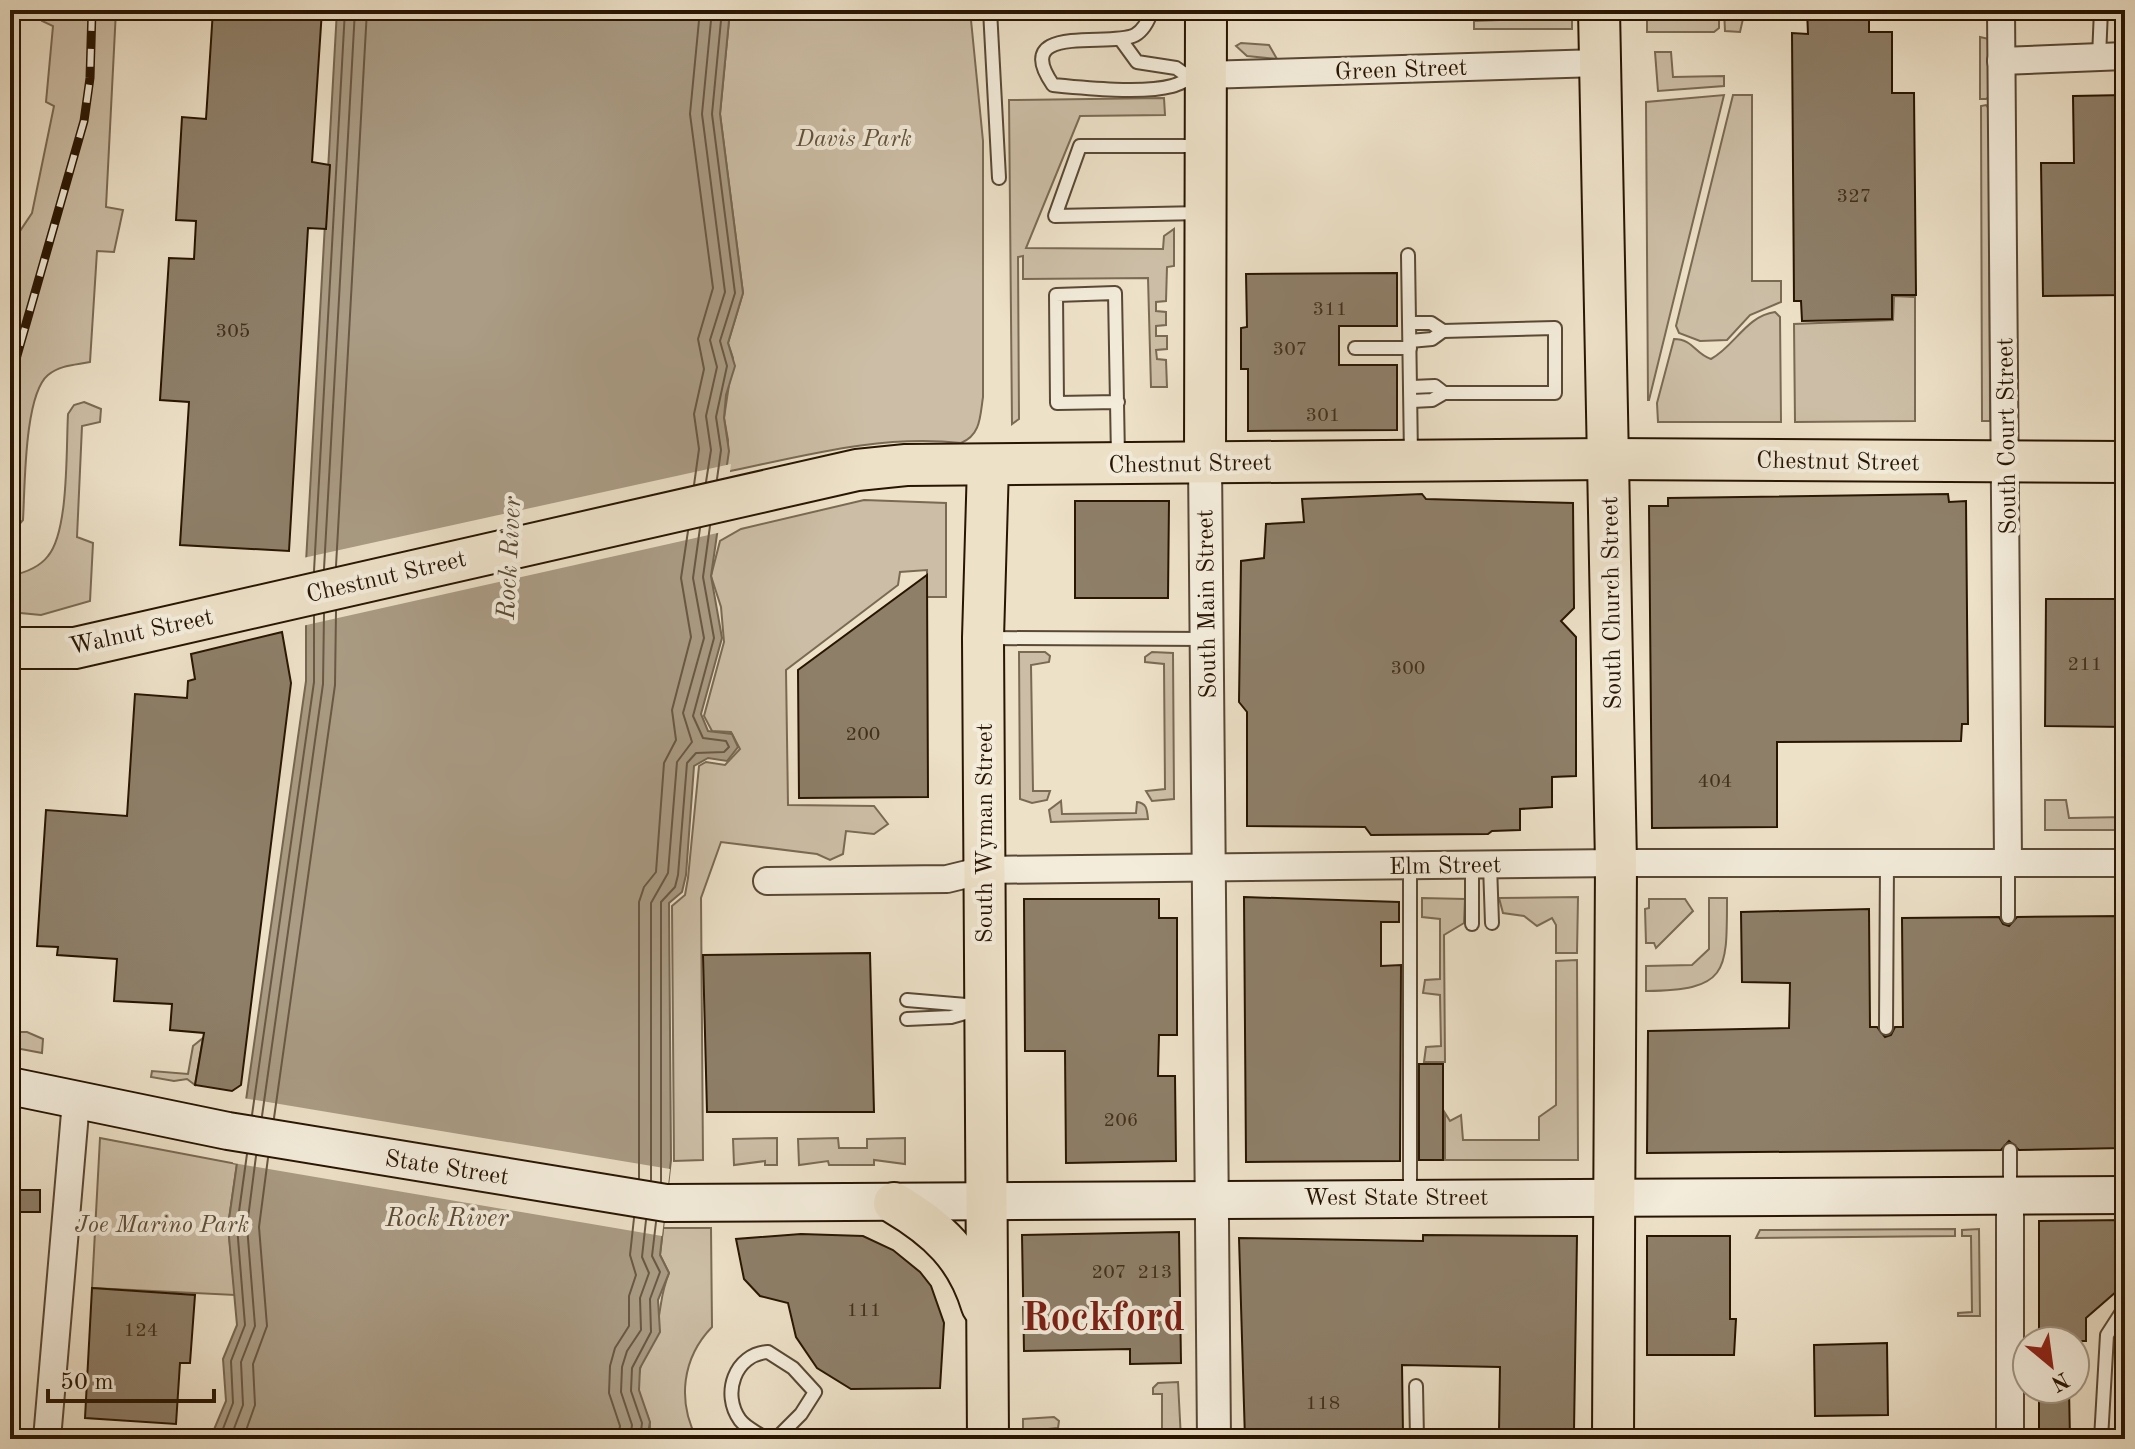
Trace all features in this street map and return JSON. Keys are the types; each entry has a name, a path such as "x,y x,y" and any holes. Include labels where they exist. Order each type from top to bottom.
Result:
{"main road":[{"name":"South Main Street","path":"1205,462 1203,146 1196,76 1206,10"},
{"name":"South Church Street","path":"1599,10 1616,863 1613,1439"},
{"name":"Chestnut Street","path":"270,602 857,470 906,465 1607,459 2125,462"},
{"name":"South Wyman Street","path":"988,465 983,638 988,1439"},
{"name":"Walnut Street","path":"10,648 75,648 270,602"},
{"name":"State Street","path":"10,1086 228,1131 666,1203"},
{"name":"West State Street","path":"666,1203 2125,1195"},
{"path":"894,1203 931,1226 959,1255 970,1273 988,1325"}],"street":[{"name":"South Court Street","path":"2001,10 2008,862"},
{"path":"2001,61 2112,56"},
{"name":"Green Street","path":"1196,76 1599,63"},
{"name":"South Main Street","path":"1205,462 1214,1439"},
{"name":"Elm Street","path":"767,881 947,879 984,870 1616,863 2125,863"},
{"path":"47,1439 76,1101"},
{"path":"2010,1196 2010,1439"}],"lane":[{"path":"990,10 999,178"},
{"path":"1152,10 1138,34 1121,40 1063,41 1050,45 1043,57 1044,72 1053,85 1091,89 1173,86 1196,76"},
{"path":"2101,10 2112,56"},
{"path":"1121,40 1137,62 1176,68 1196,76"},
{"path":"1203,146 1080,146 1055,216 1204,213"},
{"path":"1408,255 1411,460"},
{"path":"1118,402 1057,403 1056,295 1115,293 1118,402 1118,464"},
{"path":"1410,323 1431,323 1443,331"},
{"path":"1355,348 1410,344 1432,339 1443,331 1555,328 1555,393 1444,393 1432,400 1412,401"},
{"path":"1412,387 1435,386 1444,393"},
{"path":"983,638 1207,639"},
{"path":"2008,862 2008,917"},
{"path":"1886,1028 1887,863"},
{"path":"1481,865 1492,923"},
{"path":"1472,924 1481,865"},
{"path":"1410,866 1410,1197"},
{"path":"907,1000 951,1001 985,1007"},
{"path":"907,1019 951,1017 985,1007"},
{"path":"2010,1150 2010,1196"},
{"path":"2101,1439 2107,1335 2125,1307"},
{"path":"766,1439 741,1422 731,1390 737,1370 745,1360 768,1352 793,1368 815,1392 801,1414 776,1439"},
{"path":"1416,1386 1417,1439"}],"green space":[{"path":"43,10 116,10 106,207 123,210 114,252 97,251 90,362 58,369 48,375 34,402 27,443 23,520 10,535 10,246 32,213 54,106 46,102 53,26 42,21"},
{"name":"Davis Park","path":"730,10 970,10 983,141 983,397 976,430 968,440 961,443 901,441 872,444 726,472 728,440 724,418 733,358 728,343 743,293 720,114"},
{"path":"1542,10 1572,10 1572,29 1474,29 1474,21 1527,19"},
{"path":"1647,10 1719,10 1719,28 1714,32 1647,32"},
{"path":"1724,10 1745,10 1740,32 1725,31"},
{"path":"1980,37 1989,39 1990,96 1986,99 1980,99"},
{"path":"1241,43 1269,45 1277,59 1247,56 1236,46"},
{"path":"1655,52 1671,52 1673,77 1724,76 1724,86 1658,91"},
{"path":"1724,95 1649,400 1648,400 1646,102"},
{"path":"1733,95 1752,95 1752,281 1781,281 1781,302 1750,315 1727,340 1700,341 1679,333 1676,326"},
{"path":"1164,98 1165,115 1080,116 1026,248 1163,249 1164,236 1174,229 1174,266 1167,267 1166,301 1156,302 1156,311 1166,312 1166,325 1156,326 1156,336 1167,336 1167,349 1156,350 1157,359 1166,360 1167,387 1151,387 1148,278 1023,279 1023,256 1018,257 1019,419 1012,424 1009,100"},
{"path":"1986,105 1989,109 1990,421 1982,421 1981,106"},
{"path":"1894,296 1915,297 1915,421 1795,422 1794,324 1893,320"},
{"path":"1775,312 1780,317 1781,422 1658,422 1657,403 1674,339 1686,341 1711,359 1756,319"},
{"path":"84,402 101,409 100,422 82,426 77,537 93,543 90,601 41,615 10,612 10,576 40,564 55,544 65,489 68,414 74,405"},
{"path":"864,500 946,503 946,597 927,597 927,570 900,572 898,585 786,670 788,805 874,806 888,824 874,834 846,831 843,854 830,860 817,854 721,842 701,898 703,1160 674,1161 672,906 685,895 699,766 706,762 725,765 740,749 731,732 712,731 704,716 724,642 721,607 711,576 720,541 741,529"},
{"path":"1019,652 1045,652 1050,656 1049,662 1031,665 1033,791 1050,791 1047,800 1032,803 1020,799"},
{"path":"1152,652 1173,653 1174,799 1152,801 1146,791 1165,789 1164,664 1145,662 1145,657"},
{"path":"2045,800 2066,800 2069,818 2125,817 2125,830 2045,830"},
{"path":"1061,801 1062,814 1136,813 1137,802 1146,808 1148,819 1051,822 1049,810"},
{"path":"1578,897 1577,953 1556,953 1556,925 1552,918 1537,926 1524,916 1503,913 1499,898"},
{"path":"1422,898 1465,899 1464,923 1444,935 1445,1062 1424,1062 1426,1047 1441,1046 1440,995 1423,993 1425,980 1440,979 1440,919 1422,917"},
{"path":"1709,898 1727,898 1726,944 1717,972 1708,981 1693,987 1646,991 1646,966 1692,965 1709,949"},
{"path":"1649,899 1685,899 1693,911 1656,948 1654,943 1646,943 1645,909 1649,908"},
{"path":"1577,960 1578,1160 1445,1160 1445,1113 1450,1121 1461,1115 1463,1140 1539,1140 1539,1117 1556,1105 1556,961"},
{"path":"10,1032 27,1032 43,1039 42,1053 10,1047"},
{"path":"203,1038 195,1085 187,1079 174,1081 151,1077 152,1071 188,1074 193,1046"},
{"name":"Joe Marino Park","path":"100,1138 237,1164 228,1226 235,1295 92,1288"},
{"path":"777,1138 777,1165 765,1165 765,1161 734,1165 733,1139"},
{"path":"838,1138 839,1148 867,1148 867,1139 905,1138 905,1164 874,1160 874,1165 829,1165 828,1161 799,1165 798,1139"},
{"path":"663,1228 711,1228 712,1327 694,1352 685,1395 697,1439 647,1439 649,1421 639,1392 639,1373 656,1330 669,1273 660,1255"},
{"path":"1955,1229 1955,1236 1756,1238 1760,1230"},
{"path":"1979,1229 1980,1316 1958,1316 1958,1313 1972,1312 1971,1236 1962,1236 1962,1230"},
{"path":"1178,1382 1181,1439 1162,1439 1162,1394 1153,1394 1153,1388 1158,1383"},
{"path":"1054,1417 1059,1421 1058,1428 1039,1430 1039,1439 1023,1439 1023,1419"}],"water":[{"name":"Rock River","path":"337,10 730,10 720,114 743,293 728,343 735,366 726,395 724,418 729,451 711,576 722,638 701,714 708,731 732,734 738,747 727,761 708,758 694,766 686,875 682,892 669,903 671,1160 660,1255 669,1273 658,1300 660,1332 640,1368 639,1390 650,1422 647,1439 210,1439 226,1401 223,1359 237,1325 228,1226 306,681 306,562"}],"pier":[{"path":"731,464 722,532 302,626 303,558"},
{"path":"243,1098 670,1169 662,1236 233,1163"}],"building":[{"path":"213,10 322,10 312,162 330,165 326,229 308,228 289,551 180,545 189,402 160,400 169,258 194,259 196,221 176,220 182,117 206,119"},
{"path":"1807,10 1869,10 1869,32 1892,32 1892,93 1914,93 1916,295 1892,295 1892,319 1802,321 1801,301 1794,301 1792,33 1808,34"},
{"path":"2125,95 2125,295 2043,296 2041,163 2074,163 2073,96"},
{"path":"1397,273 1397,326 1339,326 1339,365 1397,365 1397,430 1248,431 1248,369 1241,369 1241,328 1247,327 1246,274"},
{"path":"1422,494 1426,499 1573,503 1574,608 1561,621 1576,637 1576,776 1552,777 1552,807 1520,809 1520,830 1492,831 1488,834 1371,835 1365,827 1247,826 1247,712 1239,702 1241,561 1264,558 1266,524 1304,522 1302,499"},
{"path":"1948,494 1949,502 1966,501 1968,724 1962,724 1961,741 1777,742 1777,827 1652,828 1649,506 1668,506 1668,498"},
{"path":"1075,501 1169,501 1168,598 1075,598"},
{"path":"927,575 928,797 799,798 798,670"},
{"path":"2046,599 2125,599 2125,727 2045,726"},
{"path":"282,632 291,683 241,1085 232,1091 195,1085 204,1033 170,1030 172,1004 114,1001 117,959 57,955 58,947 37,946 46,810 127,816 135,694 187,698 188,681 195,679 191,654"},
{"path":"1244,897 1399,902 1399,922 1381,922 1381,966 1401,965 1400,1161 1246,1162"},
{"path":"1024,899 1159,899 1159,918 1177,918 1177,1035 1159,1035 1158,1076 1175,1076 1176,1161 1066,1163 1065,1051 1025,1051"},
{"path":"1869,909 1870,1027 1877,1027 1885,1037 1891,1035 1895,1027 1903,1027 1902,918 1999,917 2003,924 2009,926 2017,917 2120,916 2122,1148 2019,1150 2009,1141 2001,1150 1647,1153 1648,1031 1789,1028 1790,983 1742,982 1741,912"},
{"path":"870,953 874,1112 707,1112 703,955"},
{"path":"1419,1064 1443,1064 1443,1160 1419,1160"},
{"path":"10,1190 40,1190 40,1212 10,1212"},
{"path":"2125,1220 2125,1284 2086,1318 2086,1325 2039,1325 2039,1221"},
{"path":"1179,1232 1181,1363 1130,1364 1130,1349 1024,1351 1022,1235"},
{"path":"801,1234 863,1236 893,1250 920,1272 931,1286 944,1323 940,1388 851,1389 817,1368 796,1337 788,1303 760,1296 744,1279 736,1239"},
{"path":"1423,1235 1577,1236 1574,1431 1499,1431 1500,1367 1402,1365 1403,1435 1391,1435 1391,1439 1245,1439 1239,1238 1423,1241"},
{"path":"1647,1236 1730,1236 1730,1319 1736,1319 1734,1355 1647,1355"},
{"path":"92,1288 195,1295 190,1363 180,1363 176,1424 85,1418"},
{"path":"1887,1343 1888,1415 1815,1416 1814,1345"},
{"path":"2039,1405 2069,1405 2070,1439 2039,1439"}],"railway":[{"path":"10,380 84,121 90,78 92,10"}],"district":[{"name":"Rockford","path":"1103,1316"}]}
